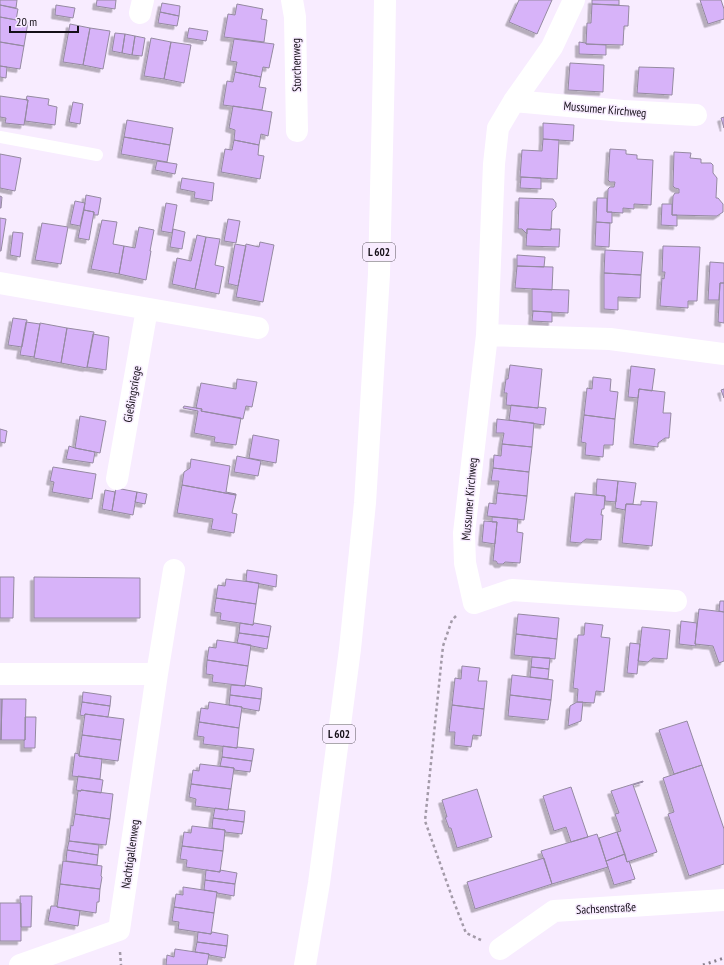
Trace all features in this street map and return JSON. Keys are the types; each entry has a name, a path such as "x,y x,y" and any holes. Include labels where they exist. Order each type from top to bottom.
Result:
{"street":[{"name":"Storchenweg","path":"292,0 295,17 297,131"},
{"name":"L 602","path":"305,965 320,875 350,649 365,503 378,274 385,0"},
{"name":"Mussumer Kirchweg","path":"474,602 465,563 464,533 487,335 494,164 498,128 514,101 552,47 574,0"},
{"name":"Mussumer Kirchweg","path":"514,101 623,112 696,115"},
{"path":"0,283 258,328"},
{"name":"Gießingsriege","path":"117,479 147,309"},
{"path":"487,335 610,339 724,354"},
{"name":"Nachtigallenweg","path":"20,965 119,930 174,570"},
{"path":"474,602 512,590 676,601"},
{"path":"0,674 157,674"},
{"name":"Sachsenstraße","path":"500,949 554,911 724,900"}],"lane":[{"path":"0,137 97,154"}],"path":[{"path":"474,602 452,620 443,646 425,820 466,933 500,949"}],"building":[{"path":"0,0 17,0 16,8 0,5"},
{"path":"97,0 116,0 115,9 96,6"},
{"path":"519,0 552,0 537,34 509,22"},
{"path":"592,0 619,0 619,5 592,4"},
{"path":"700,0 721,0 724,9 724,19 708,24"},
{"path":"162,3 180,6 179,16 160,12"},
{"path":"237,4 263,9 261,19 267,20 264,42 224,37 228,14 235,15"},
{"path":"592,4 629,6 628,26 624,26 623,45 586,44 587,23 591,23"},
{"path":"0,5 18,9 16,20 0,17"},
{"path":"56,5 75,8 73,18 55,15"},
{"path":"160,12 179,16 177,26 158,23"},
{"path":"0,17 28,22 24,46 0,42"},
{"path":"70,24 90,28 83,65 63,62"},
{"path":"90,28 110,31 103,69 83,65"},
{"path":"189,28 208,31 206,41 187,38"},
{"path":"115,33 125,34 122,53 112,51"},
{"path":"125,34 135,36 132,55 122,53"},
{"path":"135,36 145,38 142,56 132,55"},
{"path":"151,38 171,42 164,79 144,76"},
{"path":"234,39 274,44 269,68 263,67 261,77 235,72 237,62 230,61"},
{"path":"0,42 24,46 20,69 0,66"},
{"path":"171,42 191,45 184,83 164,79"},
{"path":"579,42 586,44 606,45 606,55 579,54"},
{"path":"570,63 604,65 603,92 568,90"},
{"path":"0,66 7,67 6,78 0,77"},
{"path":"639,67 674,68 672,95 637,93"},
{"path":"235,72 261,77 259,87 266,88 262,110 223,105 227,81 233,82"},
{"path":"0,96 28,100 24,125 5,123 6,118 0,117"},
{"path":"27,96 49,99 48,105 57,107 55,125 25,121 28,100 26,100"},
{"path":"73,102 83,104 80,124 69,122"},
{"path":"233,106 272,112 268,136 261,134 259,145 234,140 235,130 229,128"},
{"path":"724,117 724,128 721,118"},
{"path":"127,120 173,128 170,145 124,137"},
{"path":"543,123 574,125 573,141 543,139"},
{"path":"124,137 170,145 167,162 121,154"},
{"path":"543,139 559,140 557,179 520,177 522,150 542,151"},
{"path":"234,140 259,145 258,155 264,156 260,179 221,172 225,149 232,150"},
{"path":"610,149 626,150 626,154 637,155 637,159 653,160 651,205 634,204 634,209 623,208 623,213 607,212 608,189 610,187 614,187 615,182 610,182 608,180"},
{"path":"674,152 691,153 690,158 701,159 701,163 711,163 713,165 713,173 717,178 716,198 718,198 723,204 723,212 717,216 672,215 673,196 675,193 679,193 679,189 673,186"},
{"path":"0,154 21,158 15,191 0,188"},
{"path":"157,161 177,164 175,174 155,170"},
{"path":"521,177 541,178 541,189 520,188"},
{"path":"182,178 214,183 212,201 194,198 195,192 180,189"},
{"path":"86,195 101,198 98,215 94,215 94,212 84,210"},
{"path":"0,196 2,197 1,208 0,208"},
{"path":"519,198 553,199 556,203 556,207 552,211 551,230 527,229 527,234 522,229 518,229"},
{"path":"597,198 607,198 607,212 612,212 612,223 596,222"},
{"path":"75,201 85,203 80,226 70,224"},
{"path":"166,203 177,205 172,233 161,231"},
{"path":"662,204 672,204 672,215 677,215 677,226 661,225"},
{"path":"84,210 94,212 89,240 78,238"},
{"path":"0,218 6,219 1,251 0,251"},
{"path":"228,219 240,221 236,243 224,241"},
{"path":"102,220 117,222 113,244 124,246 119,274 91,269"},
{"path":"596,222 610,223 609,247 595,246"},
{"path":"42,223 68,227 61,264 35,260"},
{"path":"139,227 154,230 146,280 119,274 124,246 135,248"},
{"path":"551,228 560,229 559,247 526,246 527,229 551,230"},
{"path":"173,229 185,232 182,249 170,247"},
{"path":"13,232 23,233 20,257 10,255"},
{"path":"197,235 206,237 195,289 172,284 177,258 191,261"},
{"path":"206,237 220,239 215,265 224,267 219,294 195,289"},
{"path":"260,242 274,245 263,302 236,297 246,244 259,247"},
{"path":"235,244 246,246 238,286 228,284"},
{"path":"663,246 700,247 697,301 688,301 688,308 660,306 662,278 664,279 665,272 662,272"},
{"path":"605,250 643,252 641,275 604,273"},
{"path":"517,255 545,257 544,267 517,266"},
{"path":"710,262 724,263 724,283 720,283 719,300 708,300"},
{"path":"517,266 553,267 552,290 515,288"},
{"path":"604,273 641,275 640,298 618,297 618,310 604,309"},
{"path":"720,283 724,283 724,323 718,322"},
{"path":"532,289 569,290 568,313 532,311"},
{"path":"533,311 552,312 552,322 532,321"},
{"path":"13,318 27,320 22,347 8,345"},
{"path":"26,322 40,324 34,357 20,355"},
{"path":"40,323 67,328 61,363 34,358"},
{"path":"67,328 94,332 87,368 61,363"},
{"path":"93,334 109,337 106,370 87,367"},
{"path":"510,365 542,369 538,408 506,405 507,393 504,393"},
{"path":"631,366 655,369 652,391 639,389 638,398 628,397"},
{"path":"593,377 611,379 610,391 618,392 615,419 584,415 587,388 592,389"},
{"path":"237,379 257,382 252,407 246,406 243,419 201,411 202,409 196,408 201,383 236,389"},
{"path":"639,389 665,392 663,413 671,413 669,438 665,438 658,443 658,447 633,444"},
{"path":"724,389 724,398 721,390"},
{"path":"511,405 546,408 544,425 509,420"},
{"path":"184,406 202,409 201,411 241,418 236,445 214,442 215,437 194,433 198,411 183,408"},
{"path":"584,415 615,419 613,445 604,445 603,457 585,455 586,443 581,442"},
{"path":"80,416 106,421 100,453 75,448"},
{"path":"497,419 534,423 532,447 502,444 504,433 496,433"},
{"path":"0,429 7,431 5,443 0,442"},
{"path":"253,435 279,440 276,463 249,458"},
{"path":"502,444 532,447 529,472 493,468 494,455 501,456"},
{"path":"69,446 95,452 93,463 66,459"},
{"path":"237,456 261,461 258,476 234,472"},
{"path":"191,459 230,466 226,492 236,495 182,485 184,472 190,468"},
{"path":"53,467 96,474 92,499 52,492 54,482 50,481"},
{"path":"493,468 529,472 527,496 497,493 499,481 491,481"},
{"path":"597,479 618,481 616,502 605,501 605,496 596,495"},
{"path":"618,481 636,483 633,504 626,504 625,510 615,508"},
{"path":"182,485 236,495 232,513 237,514 234,533 211,529 213,519 177,513"},
{"path":"116,488 137,492 133,515 112,511"},
{"path":"105,490 115,492 112,511 102,509"},
{"path":"137,492 147,494 145,504 135,502"},
{"path":"497,493 527,496 524,520 487,516 489,503 496,504"},
{"path":"575,493 605,496 604,509 602,509 601,515 603,515 601,540 586,539 581,543 570,542"},
{"path":"641,501 657,502 652,546 622,543 626,504 641,505"},
{"path":"492,517 518,519 517,532 523,533 520,563 505,562 503,564 498,564 496,561 493,561 497,522 492,522"},
{"path":"484,521 497,522 495,544 482,542"},
{"path":"247,570 277,575 276,587 246,581"},
{"path":"0,577 14,577 13,618 0,618"},
{"path":"34,577 140,578 140,618 34,618"},
{"path":"226,579 259,583 256,604 216,598 218,585 225,586"},
{"path":"216,598 256,604 253,625 220,620 221,613 214,612"},
{"path":"720,601 724,601 724,612 719,611"},
{"path":"699,609 724,612 724,661 719,663 713,646 695,644"},
{"path":"518,614 559,618 557,639 516,634"},
{"path":"681,621 697,623 696,646 679,644"},
{"path":"240,623 253,625 254,623 271,626 269,637 239,633"},
{"path":"585,623 603,625 601,637 610,638 604,692 596,691 594,703 577,702 578,689 573,688 578,635 584,635"},
{"path":"642,627 670,630 667,659 653,658 648,662 638,661"},
{"path":"239,633 269,637 267,649 237,643"},
{"path":"516,634 557,639 555,659 514,655"},
{"path":"217,640 251,645 248,666 207,660 209,647 216,648"},
{"path":"630,643 640,644 637,674 627,673"},
{"path":"532,657 550,658 549,669 531,667"},
{"path":"207,660 248,666 245,686 212,682 213,675 206,674"},
{"path":"462,666 480,668 478,681 487,681 484,709 452,705 455,678 461,679"},
{"path":"531,667 549,669 548,679 530,677"},
{"path":"512,675 553,680 551,700 510,695"},
{"path":"231,685 245,685 262,688 261,699 230,695"},
{"path":"83,692 111,696 110,706 82,702"},
{"path":"230,695 261,699 259,711 229,705"},
{"path":"510,695 551,700 548,720 508,716"},
{"path":"0,699 2,699 1,740 0,740"},
{"path":"2,699 26,699 25,740 1,740"},
{"path":"82,702 110,706 108,717 85,714 84,716 80,715"},
{"path":"209,702 242,707 239,728 199,722 201,708 208,709"},
{"path":"577,702 583,702 581,721 568,726 570,706"},
{"path":"452,705 484,709 481,736 473,735 471,747 454,745 455,732 449,732"},
{"path":"85,714 124,719 121,740 82,735"},
{"path":"25,717 36,717 35,748 24,748"},
{"path":"687,721 702,765 674,774 659,730"},
{"path":"199,722 239,728 237,748 203,744 204,737 197,736"},
{"path":"82,735 121,740 118,761 79,756"},
{"path":"223,746 254,749 252,761 222,757"},
{"path":"75,753 79,754 79,756 102,759 100,779 72,776"},
{"path":"222,757 252,761 250,772 220,766"},
{"path":"200,764 234,768 231,789 191,784 193,770 199,771"},
{"path":"702,765 724,829 724,864 689,876 668,814 674,812 663,778"},
{"path":"78,776 103,780 101,793 76,790"},
{"path":"643,781 633,785 657,852 627,862 617,832 621,831 615,814 619,813 611,791"},
{"path":"191,784 231,789 228,810 195,806 196,799 189,797"},
{"path":"571,787 588,837 571,842 566,827 554,831 543,796"},
{"path":"477,789 492,837 457,848 451,828 449,828 445,817 447,817 442,800"},
{"path":"81,790 113,794 110,819 75,814 78,791"},
{"path":"215,808 245,811 244,822 213,818"},
{"path":"75,814 110,819 106,845 69,841 71,825 73,826"},
{"path":"213,818 244,822 242,834 225,832 225,830 212,828"},
{"path":"192,826 225,830 223,851 182,846 184,832 191,833"},
{"path":"617,832 625,854 606,861 599,838"},
{"path":"597,834 608,867 552,884 541,851"},
{"path":"69,841 99,845 98,855 67,850"},
{"path":"182,846 223,851 220,872 186,867 187,860 180,859"},
{"path":"67,850 98,855 97,865 66,861"},
{"path":"625,854 635,879 614,885 606,861"},
{"path":"544,858 552,884 475,909 467,882"},
{"path":"63,861 102,866 100,889 60,884"},
{"path":"206,870 220,872 220,870 237,873 235,884 205,880"},
{"path":"205,880 235,884 234,896 204,890"},
{"path":"60,884 100,889 96,913 57,907"},
{"path":"183,887 217,892 214,913 174,907 176,894 183,895"},
{"path":"20,896 32,896 31,927 21,927"},
{"path":"0,903 21,903 21,941 0,941"},
{"path":"51,906 80,911 78,926 48,921"},
{"path":"174,907 214,913 211,934 178,929 179,922 172,921"},
{"path":"198,932 211,934 212,932 228,935 227,946 197,942"},
{"path":"197,942 227,946 225,958 195,952"},
{"path":"175,949 209,954 207,965 166,965 167,955 174,957"}],"railway":[{"path":"703,965 724,958"}]}
